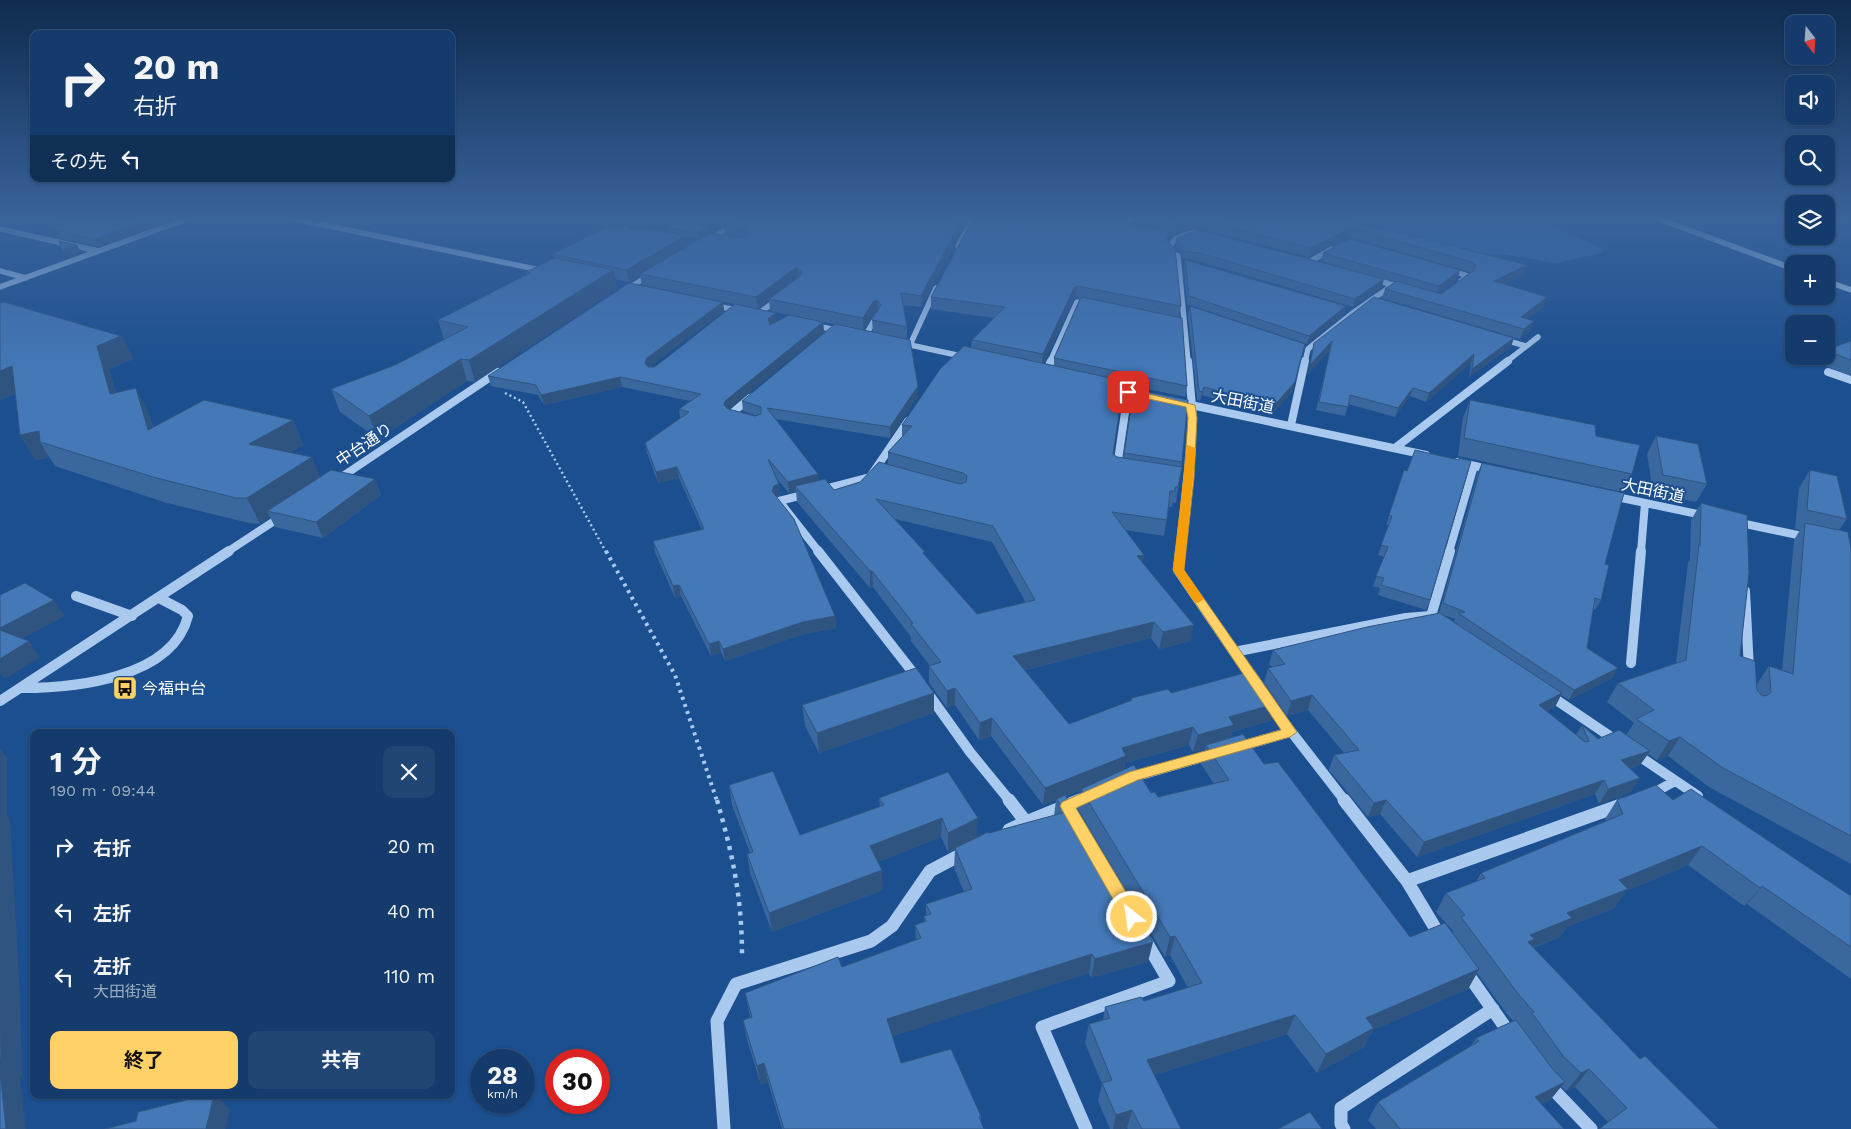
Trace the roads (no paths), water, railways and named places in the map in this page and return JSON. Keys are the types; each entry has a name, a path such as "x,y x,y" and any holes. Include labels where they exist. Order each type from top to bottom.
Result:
{"street":[{"path":"0,288 48,270"},
{"path":"538,270 549,272"},
{"path":"628,288 658,270"},
{"path":"1181,270 1187,309 1180,323 1193,418 1184,477 1178,570 1290,732 1407,881 1449,948"},
{"path":"1446,270 1468,276 1453,287"},
{"path":"0,271 26,278"},
{"path":"1365,278 1402,288"},
{"path":"910,345 941,279"},
{"path":"1835,284 1851,290"},
{"path":"1291,425 1308,349 1354,312 1393,285"},
{"path":"619,289 637,290"},
{"path":"758,314 785,294"},
{"path":"1371,300 1380,302"},
{"path":"1046,372 1077,302 1095,305"},
{"path":"706,304 773,317"},
{"path":"727,315 735,309"},
{"path":"1345,310 1354,312"},
{"path":"857,334 877,316"},
{"path":"806,324 874,337"},
{"path":"827,335 834,329"},
{"path":"1395,448 1538,337"},
{"path":"1498,338 1526,346"},
{"path":"892,341 910,345 950,359 972,358"},
{"path":"1299,346 1308,349"},
{"name":"中台通り","path":"326,487 507,366"},
{"path":"1037,370 1055,374"},
{"path":"1828,372 1851,380"},
{"path":"1101,385 1155,398"},
{"path":"1126,468 1116,467 1128,392"},
{"path":"740,416 731,414 753,396"},
{"name":"大田街道","path":"1173,401 1430,456"},
{"path":"914,412 880,471 870,477 779,501 905,661 970,752 1026,822"},
{"path":"1448,460 1503,472"},
{"path":"1431,616 1474,466"},
{"name":"大田街道","path":"1607,494 1712,517"},
{"path":"1631,663 1645,503"},
{"path":"0,701 293,510"},
{"path":"1738,526 1814,539"},
{"path":"1744,582 1749,679"},
{"path":"76,596 132,616"},
{"path":"20,688 59,688 102,680 147,662 170,648 182,636 188,626 188,616 182,610 159,598"},
{"path":"1234,652 1406,618 1431,616 1448,627"},
{"path":"1537,687 1708,803"},
{"path":"1118,784 1134,776 1290,732"},
{"path":"1407,881 1654,794 1675,780"},
{"path":"1002,834 1026,822 1070,810 1101,791"},
{"path":"724,1129 717,1021 736,984 871,940 892,926 930,871 971,850"},
{"path":"1086,1129 1042,1027 1169,981 1140,931"},
{"path":"1460,964 1515,1041"},
{"path":"1344,1129 1341,1124 1341,1108 1492,1009"},
{"path":"1538,1072 1591,1129"}],"place":[{"name":"今福中台","path":"125,688"}]}
